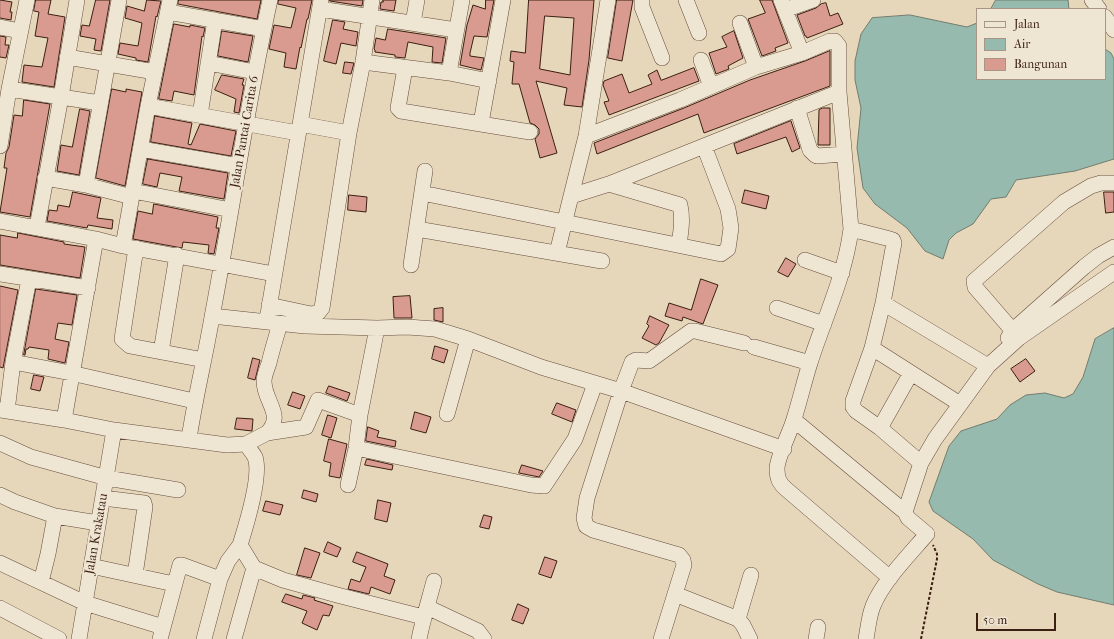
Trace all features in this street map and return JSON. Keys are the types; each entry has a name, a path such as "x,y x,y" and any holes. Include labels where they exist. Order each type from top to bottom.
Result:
{"street":[{"path":"0,146 2,114 9,89 27,0"},
{"path":"37,227 61,98 77,0"},
{"path":"86,185 119,0"},
{"name":"Jalan Pantai Carita 6","path":"189,439 194,401 204,360 255,72 270,0"},
{"path":"269,305 311,314 318,313 322,308 349,133 363,62 372,0"},
{"path":"413,23 417,0"},
{"path":"448,73 462,0"},
{"path":"481,123 502,0"},
{"path":"557,253 586,136 608,0"},
{"path":"642,0 642,7 662,58"},
{"path":"686,0 699,33"},
{"path":"802,53 783,5 813,0"},
{"path":"1092,0 1098,8"},
{"path":"29,279 3,411 64,420 114,430 227,445 246,444 267,433 275,422 274,413 266,394 264,380 273,323 269,305 320,5 369,17 456,30"},
{"path":"204,360 130,346 122,339 132,194 148,106 169,6 215,20 264,29"},
{"path":"1106,18 1114,30"},
{"path":"200,115 215,20"},
{"path":"740,24 756,67"},
{"path":"0,27 20,31"},
{"path":"586,136 756,67 802,53 830,42 835,41 837,43 839,46 844,154 851,229 847,255 842,273 810,363 794,420 777,466 777,475 779,482 786,490 890,578"},
{"path":"67,56 155,72"},
{"path":"701,60 711,86"},
{"path":"363,62 448,73 489,81"},
{"path":"208,63 255,72"},
{"path":"405,68 398,108 401,111 530,132"},
{"path":"9,89 100,104"},
{"path":"571,196 609,184 840,92"},
{"path":"148,106 246,124 349,133"},
{"path":"797,108 810,150 813,154 817,156 844,154"},
{"path":"422,193 721,254 728,250 731,228 728,209 704,146"},
{"path":"141,149 239,166"},
{"path":"411,265 425,171"},
{"path":"45,178 231,210"},
{"path":"1016,334 975,287 974,281 1064,202 1091,186 1101,183 1114,183"},
{"path":"609,184 680,205 682,220 679,245"},
{"path":"0,220 129,247 274,274"},
{"path":"417,229 602,261"},
{"path":"851,229 893,240 894,244 883,303 872,348 853,402 853,407 856,412 880,428 921,463"},
{"path":"64,420 71,373 96,239"},
{"path":"905,512 921,463 935,439 993,362 1016,334 1089,264 1103,253 1114,247"},
{"path":"162,352 177,255"},
{"path":"805,260 842,273"},
{"path":"1016,334 1114,272"},
{"path":"0,274 88,288"},
{"path":"883,303 993,362"},
{"path":"777,308 824,324"},
{"path":"212,316 273,323 435,329 468,339 541,367 621,391 784,449"},
{"path":"348,485 377,328"},
{"path":"661,639 684,565 679,555 593,530 586,526 584,518 587,498 621,391 632,362 636,360 649,361 691,331 695,330 810,363"},
{"path":"447,414 468,339"},
{"path":"872,348 960,404"},
{"path":"13,362 71,373 194,401"},
{"path":"880,428 911,373"},
{"path":"356,448 531,485 544,486 575,439 595,384"},
{"path":"267,433 306,427 318,400 360,415"},
{"path":"794,420 905,512 908,518 927,534 890,578 873,606 866,639"},
{"name":"Jalan Krakatau","path":"79,639 114,430"},
{"path":"0,443 30,457 107,478 178,490"},
{"path":"204,639 220,579 228,561 240,545 249,514 256,473 255,458 246,444"},
{"path":"0,495 55,516 98,523"},
{"path":"103,498 144,504 145,507 135,575"},
{"path":"41,582 55,516"},
{"path":"240,545 254,568 291,582 337,595 425,612 478,631 484,639"},
{"path":"0,563 85,603 161,633 180,565 182,564 220,579"},
{"path":"91,566 174,584"},
{"path":"234,639 254,568"},
{"path":"738,619 751,575"},
{"path":"419,639 434,581"},
{"path":"675,594 738,619 750,639"},
{"path":"0,608 59,639"}],"path":[{"path":"921,639 937,554 927,534"}],"water":[{"path":"996,0 1068,0 1069,8 992,8"},
{"path":"910,15 967,27 976,23 976,80 1106,80 1106,50 1111,53 1114,59 1114,159 1075,171 1016,180 1006,197 991,199 973,224 956,233 949,240 943,259 925,251 907,228 875,204 863,188 857,148 861,108 855,80 855,61 861,34 872,18"},
{"path":"1114,328 1114,605 1057,592 1038,584 993,560 973,539 933,511 929,502 949,446 961,431 997,419 1010,405 1026,395 1045,393 1064,398 1073,394 1083,377 1095,339"}],"building":[{"path":"0,0 12,2 10,12 12,12 11,20 0,18"},
{"path":"36,0 51,0 48,14 65,17 54,87 22,82 24,65 42,67 48,38 35,36 39,12 34,11"},
{"path":"96,0 110,0 101,51 94,50 96,39 80,36 82,25 89,26"},
{"path":"147,0 161,1 157,17 156,16 148,62 118,54 120,43 138,46 142,23 125,18 127,6 144,11"},
{"path":"179,0 261,0 257,19 178,4"},
{"path":"279,0 312,0 296,69 284,67 286,53 269,49 274,25 291,28 296,8 278,4"},
{"path":"330,0 363,0 362,6"},
{"path":"383,0 396,0 394,11 380,9 381,2 383,2"},
{"path":"486,0 494,0 487,37 474,36 470,53 470,56 484,58 481,70 460,65 467,25 473,5 485,9"},
{"path":"529,0 594,0 589,60 582,107 564,105 567,88 536,81 557,153 540,158 535,139 539,134 539,129 530,123 519,84 512,84 514,62 510,61 511,51 525,53","holes":["545,16 574,18 570,75 540,69"]},
{"path":"617,0 633,0 622,61 608,58"},
{"path":"760,0 772,0 788,43 775,48 776,51 762,56 748,19 765,13"},
{"path":"826,3 830,16 838,13 843,24 807,38 797,15"},
{"path":"333,20 345,22 343,29 358,32 356,46 341,43 336,64 324,61"},
{"path":"174,24 205,28 203,37 202,36 194,95 174,91 172,101 159,99"},
{"path":"388,29 446,38 442,63 432,62 433,47 408,42 405,58 375,52 374,49 376,38 385,40"},
{"path":"222,31 253,36 248,62 218,56"},
{"path":"734,31 743,58 728,66 729,69 716,74 709,53 727,47 722,37"},
{"path":"0,36 6,37 5,45 9,45 6,58 0,57"},
{"path":"830,51 830,86 704,133 698,114 597,154 594,143 684,108 750,80"},
{"path":"345,62 354,63 351,74 343,73"},
{"path":"694,68 699,81 609,115 604,102 609,101 603,85 604,81 622,74 629,93 652,84 648,75 657,70 661,80"},
{"path":"222,75 244,79 239,113 234,112 236,99 215,90"},
{"path":"112,89 126,92 126,89 142,92 125,186 96,178"},
{"path":"24,100 50,104 30,217 0,212 7,168 4,168 6,153 9,147 14,115 22,116"},
{"path":"823,108 830,108 830,145 818,145 819,110"},
{"path":"80,109 90,111 79,175 57,171 61,145 72,147"},
{"path":"155,116 192,123 188,144 191,145 200,124 236,131 231,156 151,142"},
{"path":"791,121 800,148 792,152 786,137 737,154 734,144"},
{"path":"148,159 228,173 224,199 179,191 182,177 160,173 157,187 143,184"},
{"path":"745,190 769,196 766,209 742,203"},
{"path":"73,192 101,198 97,218 113,220 112,229 88,225 87,228 47,221 49,210 57,211 58,205 69,207"},
{"path":"1104,192 1114,192 1114,212 1106,213"},
{"path":"349,195 367,197 366,212 348,210"},
{"path":"154,204 218,217 216,228 219,228 214,254 208,253 209,245 183,242 182,248 133,239 138,211 152,214"},
{"path":"18,233 64,242 64,244 85,247 80,278 0,265 0,235 17,238"},
{"path":"786,258 796,264 788,277 778,272"},
{"path":"701,279 718,285 703,324 683,317 682,321 665,316 669,303 691,310"},
{"path":"0,286 18,290 3,368 0,367"},
{"path":"36,289 77,295 72,325 58,323 55,339 69,342 65,363 48,359 49,350 29,347 26,349 24,355"},
{"path":"410,296 412,318 394,318 393,297"},
{"path":"443,308 443,322 434,320 434,309"},
{"path":"650,316 669,325 659,343 656,345 642,338 649,326 647,324"},
{"path":"435,346 448,350 444,363 432,359"},
{"path":"253,358 260,360 255,380 248,378"},
{"path":"1026,359 1035,371 1020,382 1011,369"},
{"path":"34,375 44,377 40,391 31,389"},
{"path":"329,386 350,393 347,401 326,393"},
{"path":"293,392 305,396 300,409 288,405"},
{"path":"557,403 576,410 572,422 552,414"},
{"path":"415,412 431,417 426,433 411,429"},
{"path":"328,415 337,418 331,438 322,435"},
{"path":"237,418 253,419 252,431 235,429"},
{"path":"368,427 379,431 377,437 396,441 395,447 366,441"},
{"path":"329,439 347,444 340,478 329,476 331,463 324,461"},
{"path":"367,459 393,465 392,470 365,465"},
{"path":"522,465 543,471 539,477 519,473"},
{"path":"304,490 318,494 316,502 302,498"},
{"path":"378,500 391,503 387,522 375,519"},
{"path":"266,501 283,505 280,515 263,511"},
{"path":"484,515 492,517 489,529 480,527"},
{"path":"328,542 341,548 337,557 324,552"},
{"path":"305,548 320,553 311,578 297,575"},
{"path":"357,552 388,564 384,576 395,580 390,594 371,587 369,594 348,589 351,579 360,582 366,567 353,562"},
{"path":"545,557 557,561 551,578 539,574"},
{"path":"286,594 302,599 303,595 315,598 314,600 333,606 329,616 323,615 317,630 302,623 307,611 282,602"},
{"path":"518,604 529,609 523,624 512,620"}]}
